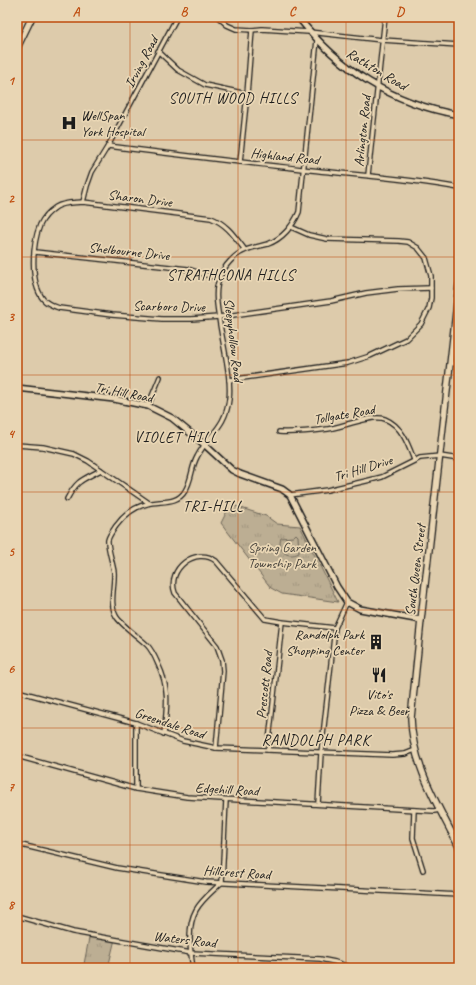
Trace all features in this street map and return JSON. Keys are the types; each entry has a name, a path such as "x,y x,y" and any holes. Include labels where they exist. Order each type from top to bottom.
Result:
{"main road":[{"path":"17,48 32,17"},
{"name":"South Queen Street","path":"459,286 411,718 415,750 440,810 459,848"}],"street":[{"name":"Irving Road","path":"83,202 92,172 108,146 177,17"},
{"path":"218,17 227,25 236,29 252,30 262,28 382,40 459,45"},
{"name":"Rathton Road","path":"298,17 309,32 336,59 358,75 377,86 414,103 459,115"},
{"name":"Arlington Road","path":"368,175 384,17"},
{"path":"240,162 248,94 252,30"},
{"name":"Sleepyhollow Road","path":"164,734 166,686 154,654 148,646 117,618 113,610 114,573 108,540 114,528 128,513 135,508 149,503 168,502 184,493 190,481 197,457 221,425 229,398 229,380 216,298 219,279 226,265 245,250 270,243 281,236 291,227 299,212 317,40"},
{"path":"158,51 178,70 205,86 248,94"},
{"name":"Highland Road","path":"108,146 303,170 429,182 459,188"},
{"name":"Sharon Drive","path":"36,238 40,224 50,212 65,203 83,202 211,218 227,227 245,250"},
{"path":"229,380 348,363 370,356 406,339 422,324 429,308 431,276 426,258 418,248 408,242 327,239 309,235 291,227"},
{"name":"Scarboro Drive","path":"36,238 33,269 36,287 44,300 55,307 112,315 162,319 219,317 330,301 366,293 398,289 431,288"},
{"name":"Shelbourne Drive","path":"35,252 188,269 219,279"},
{"path":"451,363 459,365"},
{"path":"148,406 160,377"},
{"name":"Tri Hill Road","path":"17,388 114,399 148,406 172,418 205,445 232,470 244,476 282,489 290,495"},
{"name":"Tollgate Road","path":"279,432 329,429 369,418 379,417 386,419 405,436 414,460"},
{"path":"17,445 43,447 74,454 88,461 149,503"},
{"name":"Tri Hill Drive","path":"290,495 327,490 366,481 382,476 420,458 440,456 459,458"},
{"path":"68,499 74,487 79,482 101,470"},
{"path":"290,495 337,587 347,602 360,609 421,620"},
{"path":"216,748 223,670 222,660 217,646 175,593 173,578 179,567 187,560 193,558 211,558 216,561 265,619 335,628"},
{"path":"318,804 335,628 347,602"},
{"name":"Prescott Road","path":"268,750 282,622"},
{"name":"Greendale Road","path":"17,691 136,723 183,741 216,748 392,755 405,754 415,750"},
{"path":"136,723 136,789"},
{"name":"Edgehill Road","path":"17,756 136,789 187,797 414,810 440,810"},
{"path":"193,968 190,937 193,917 196,910 204,900 222,882 226,800"},
{"path":"414,810 413,838 423,870"},
{"name":"Hillcrest Road","path":"17,844 117,868 206,882 459,895"},
{"name":"Waters Road","path":"17,916 73,932 191,953 320,959 352,968"}],"green space":[{"name":"Spring Garden Township Park","path":"235,506 266,516 277,524 300,526 338,602 282,594 271,588 221,523 227,511"},
{"path":"296,534 298,536 299,553 291,555 284,553 280,547 281,538 293,537"},
{"path":"90,933 115,939 108,968 98,968 84,964"}],"place":[{"name":"WellSpan York Hospital","path":"69,123"},
{"name":"Randolph Park Shopping Center","path":"376,642"},
{"name":"Vito's Pizza & Beer","path":"379,675"}],"district":[{"name":"SOUTH WOOD HILLS","path":"233,98"},
{"name":"STRATHCONA HILLS","path":"231,275"},
{"name":"VIOLET HILL","path":"176,437"},
{"name":"TRI-HILL","path":"213,506"},
{"name":"RANDOLPH PARK","path":"316,740"}]}
